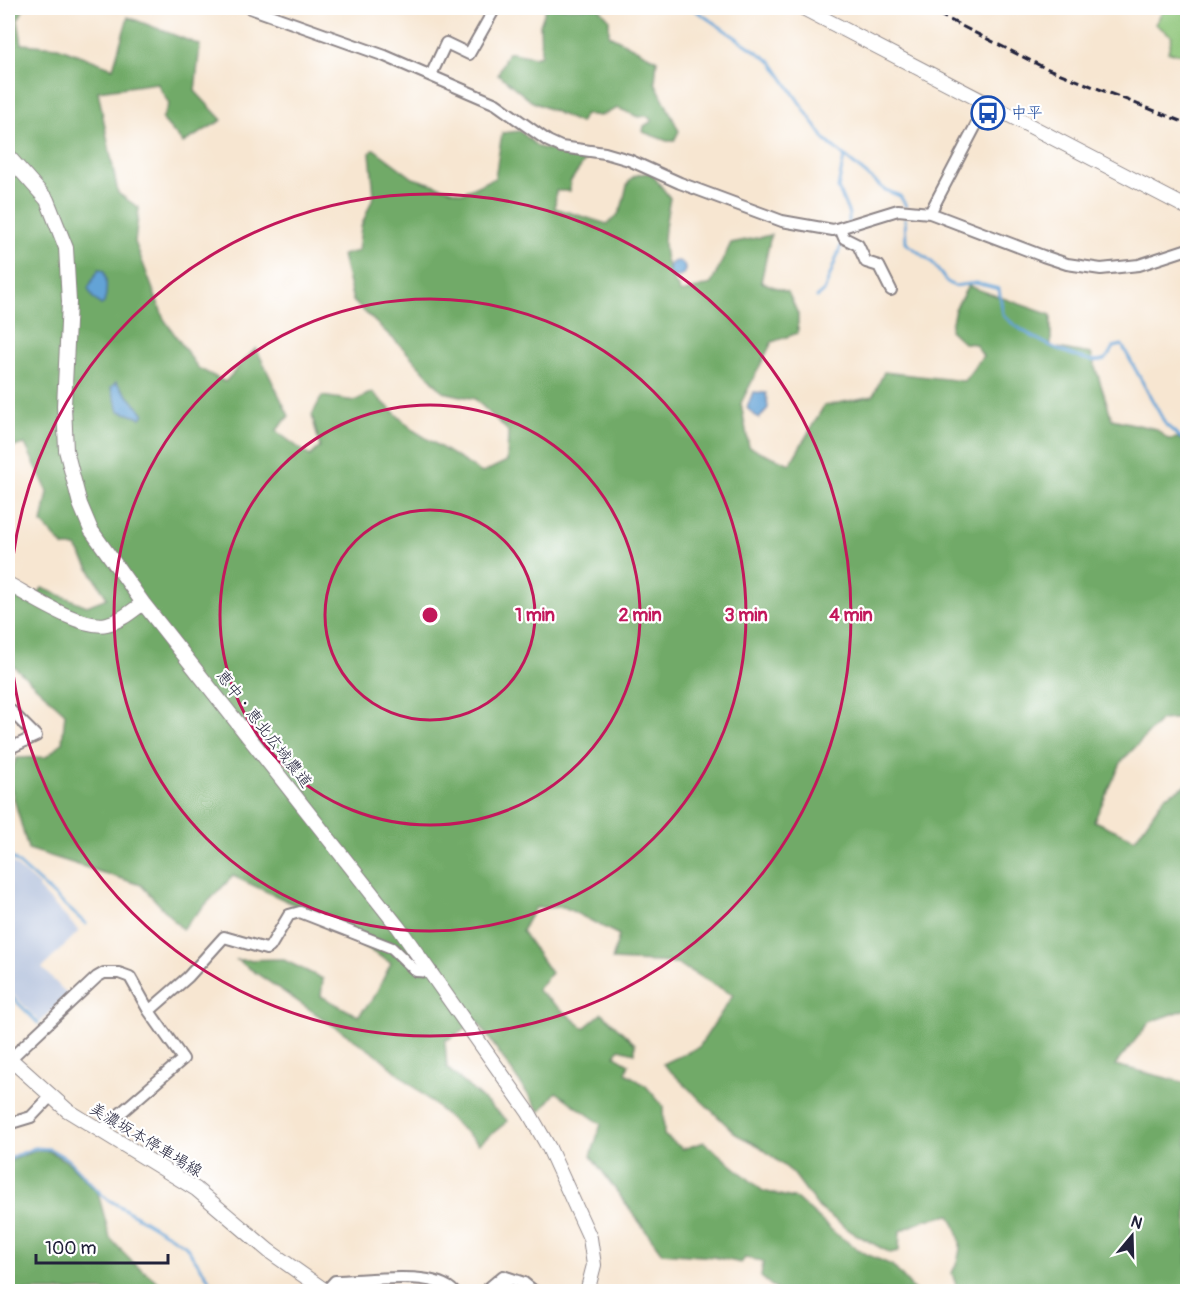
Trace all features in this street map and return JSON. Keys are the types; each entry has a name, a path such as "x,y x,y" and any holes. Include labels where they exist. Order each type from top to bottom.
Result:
{"street":[{"path":"250,8 269,10 431,75 496,104 548,141 561,147 605,153 629,160 680,183 782,221 823,230 840,228 898,210 930,213 1043,256 1084,267 1114,270 1139,265 1188,249"},
{"path":"431,75 446,43 469,54 495,8"},
{"path":"803,8 1188,208"},
{"path":"930,213 987,104"},
{"name":"恵中・恵北広域農道","path":"8,156 47,200 66,248 69,302 64,406 66,450 80,504 91,530 144,603 432,972 529,1113 549,1148 593,1247 593,1276 587,1292"},
{"path":"840,228 844,238 858,245 866,262 879,267 891,290"},
{"path":"8,584 88,625 105,625 118,621 144,603"},
{"path":"8,708 36,736 8,749"},
{"path":"149,1011 188,976 224,937 266,949 270,947 289,915 300,912 392,948 416,971 432,972"},
{"path":"8,1059 97,977 104,973 119,973 130,977 149,1011 183,1059 100,1131"},
{"name":"美濃坂本停車場線","path":"8,1059 50,1097 100,1131 196,1189 269,1251 326,1291"},
{"path":"8,1124 31,1117 50,1097"},
{"path":"484,1292 503,1276 524,1283 535,1292"},
{"path":"326,1291 335,1281 401,1277 445,1284 454,1292"},
{"path":"498,1292 506,1285 509,1278"}],"shaded area":[{"path":"8,859 39,886 38,888 79,931 42,968 68,995 40,1022 8,989"}],"green space":[{"path":"8,8 24,8 18,20 22,44 58,47 113,68 128,17 200,45 195,91 222,120 183,143 162,119 169,104 157,83 98,91 118,193 139,208 135,242 164,319 198,368 225,382 256,348 289,416 276,431 310,456 320,447 312,415 322,396 355,401 372,392 413,430 482,473 507,461 508,431 475,399 443,392 404,349 353,301 342,255 358,251 361,227 374,195 370,153 374,149 413,178 462,193 495,178 502,133 520,131 538,147 587,158 570,182 570,191 556,191 555,208 607,224 622,207 629,181 641,174 651,173 670,198 664,247 669,269 681,293 711,284 731,243 771,235 761,282 788,292 798,314 798,333 772,342 741,403 749,447 790,464 824,406 873,396 884,372 964,381 983,356 975,344 964,343 950,330 955,309 968,286 1051,315 1051,347 1091,354 1112,419 1156,429 1168,439 1179,438 1187,446 1187,718 1161,720 1122,761 1094,821 1135,839 1165,796 1187,785 1187,1009 1150,1022 1115,1065 1187,1083 1187,1291 958,1291 952,1273 960,1244 950,1215 925,1220 900,1231 899,1251 890,1253 852,1232 819,1208 793,1173 759,1146 737,1135 663,1064 699,1047 733,995 676,963 612,960 619,935 564,907 535,908 522,931 551,973 537,990 584,1028 602,1013 635,1044 635,1053 619,1049 615,1056 629,1064 626,1073 646,1086 663,1106 664,1135 683,1149 704,1142 763,1191 797,1199 836,1234 864,1253 892,1265 915,1291 778,1291 761,1277 763,1261 745,1258 741,1263 714,1257 662,1253 591,1156 601,1124 556,1092 540,1112 478,1022 445,1041 447,1068 508,1121 479,1144 381,1058 237,960 282,959 323,979 321,996 358,1016 373,999 391,963 291,903 233,876 182,929 141,885 28,849 8,777 17,758 46,757 62,743 65,713 8,661 8,592 31,605 42,588 87,606 107,598 76,547 64,547 42,523 48,492 25,444 8,448"},
{"path":"546,8 599,8 609,19 609,35 657,60 655,82 679,131 674,141 667,141 643,132 644,126 652,121 647,116 638,117 618,108 600,116 585,114 580,123 531,101 498,74 508,52 534,57 541,55 540,25"},
{"path":"1165,8 1187,8 1187,55 1168,52 1172,36 1155,24"},
{"path":"34,1151 49,1151 69,1163 98,1193 110,1238 132,1262 170,1291 8,1291 8,1162"}],"water":[{"path":"677,261 685,269 677,277 669,269"},
{"path":"99,269 104,271 106,283 105,299 101,305 93,298 88,288"},
{"path":"116,382 144,414 141,418 119,411 111,388"},
{"path":"753,392 766,393 768,408 759,419 747,408"}],"waterway":[{"path":"692,8 772,62 825,140 885,190 900,196 906,206"},
{"path":"844,157 838,188 849,214 849,222"},
{"path":"905,218 906,243 932,262 946,281 954,286 976,283 999,289 1003,314 1035,338 1068,353 1096,361 1105,359 1113,347 1122,345 1166,425 1188,444"},
{"path":"817,297 824,291 842,243"},
{"path":"8,854 86,924"},
{"path":"8,993 38,1023"},
{"path":"8,1159 35,1148 50,1149 69,1160 104,1197 185,1245 218,1292"}],"railway":[{"path":"926,8 1043,67 1188,124"}],"place":[{"name":"中平","path":"988,113"}]}
